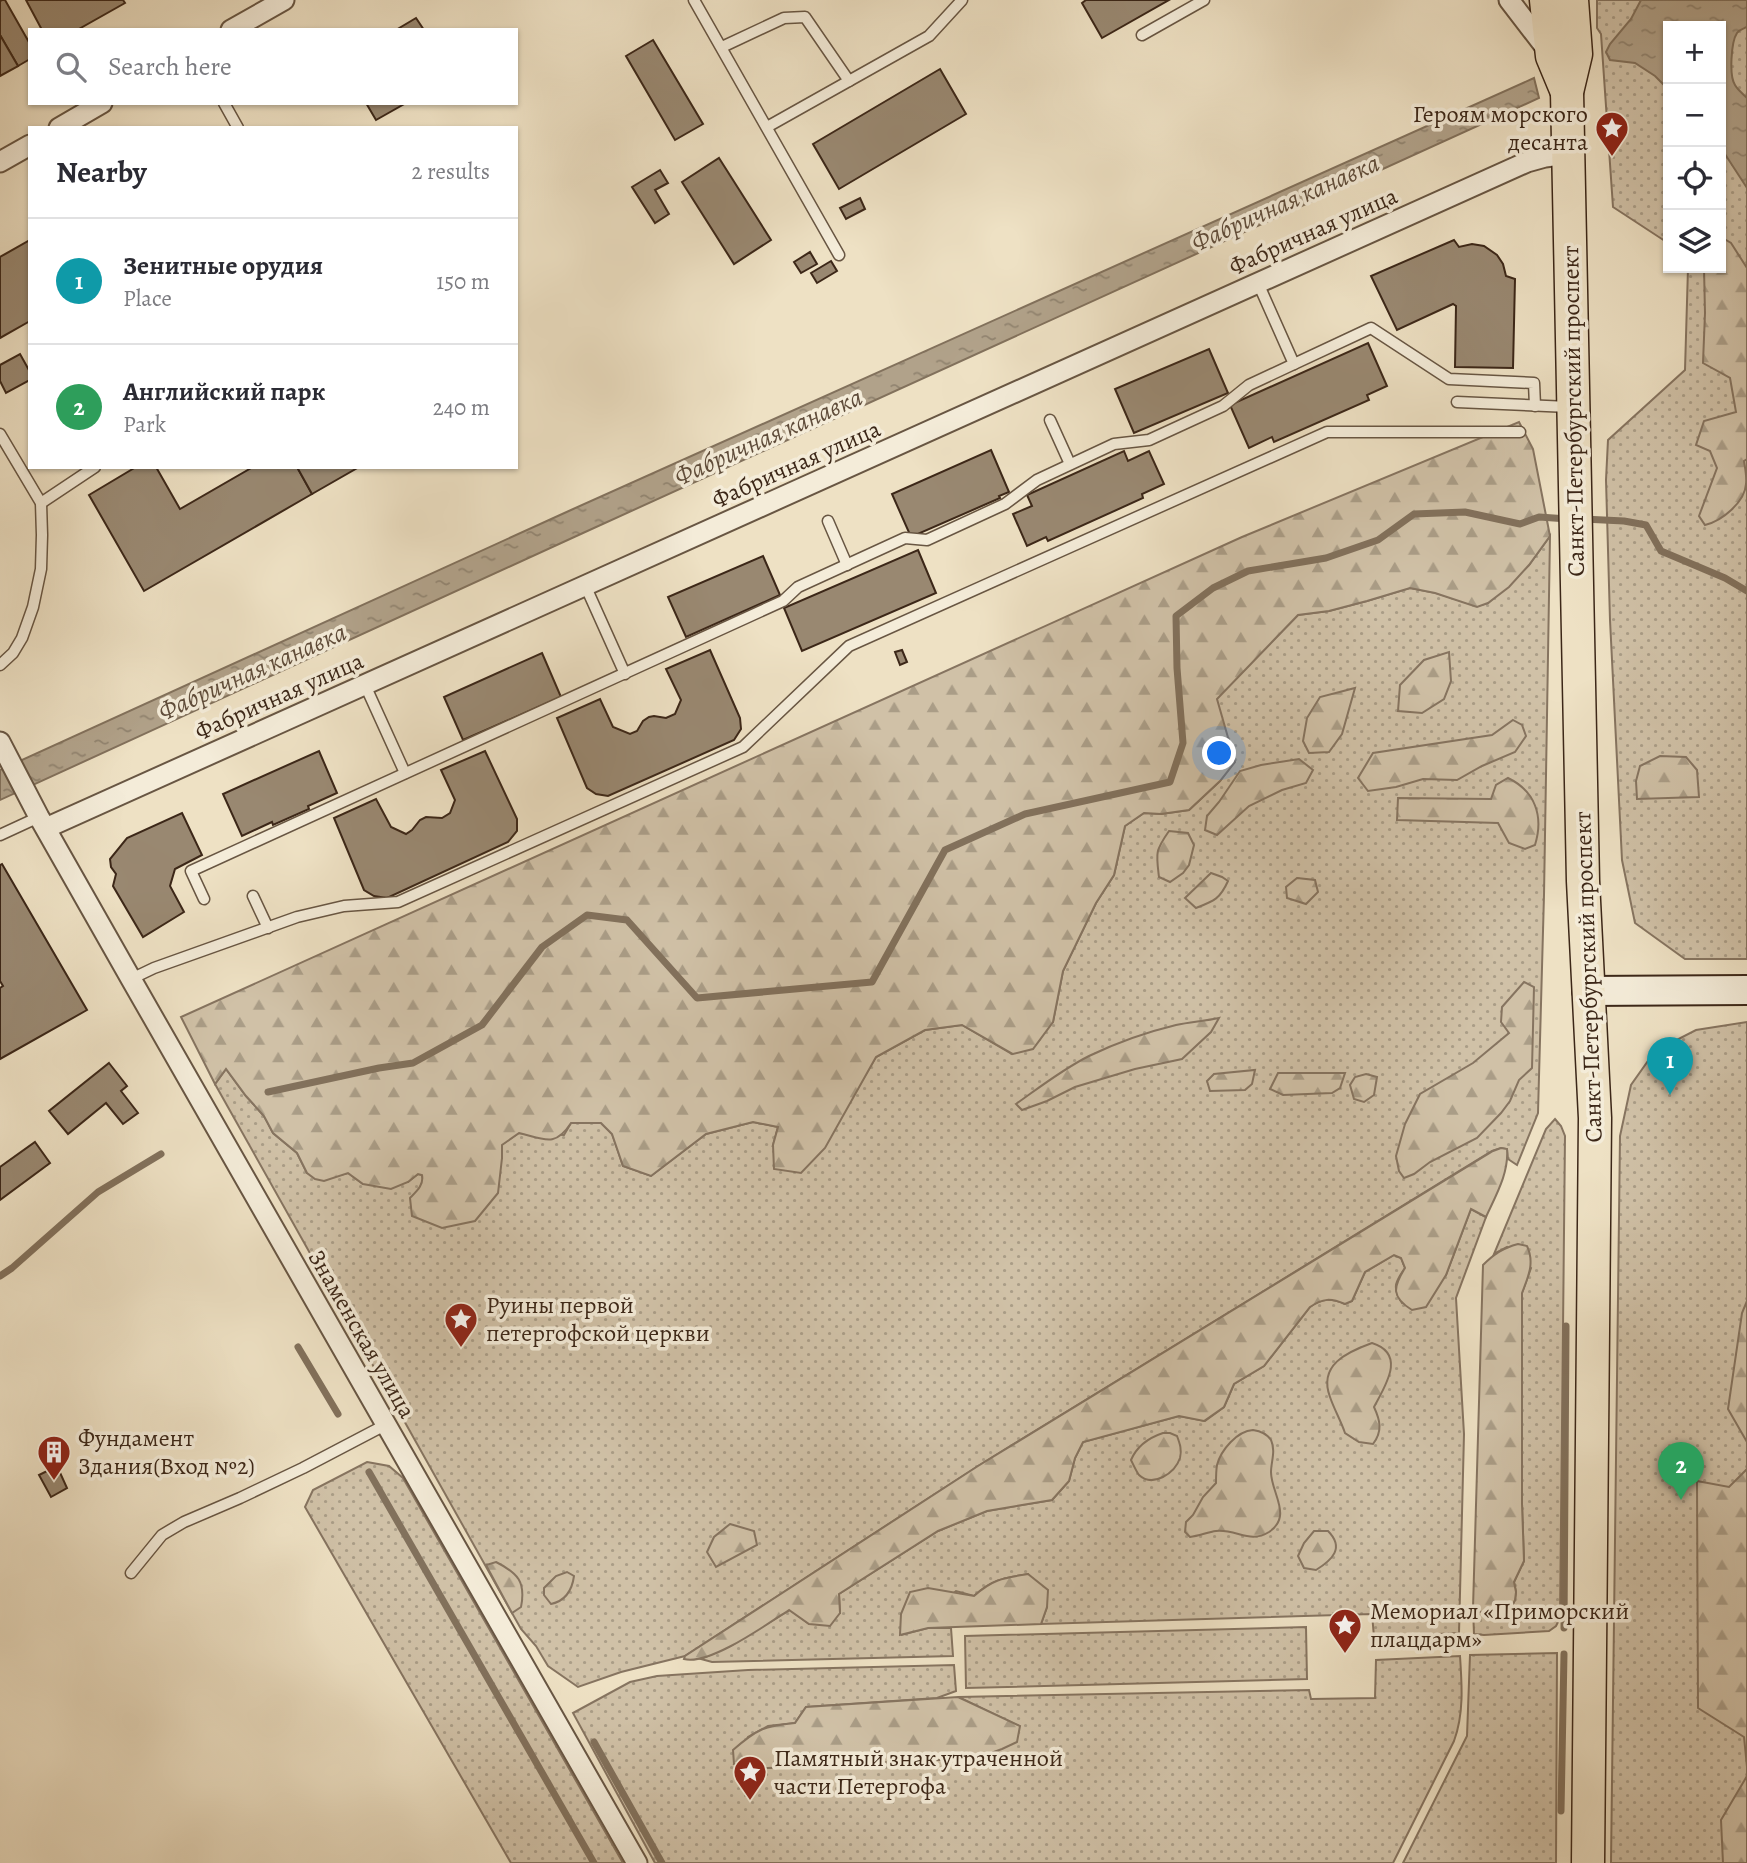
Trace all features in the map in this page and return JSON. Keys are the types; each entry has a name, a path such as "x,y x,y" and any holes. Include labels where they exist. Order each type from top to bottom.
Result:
{"main road":[{"name":"Санкт-Петербургский проспект","path":"1546,0 1552,55 1567,92"},
{"name":"Санкт-Петербургский проспект","path":"1572,0 1576,54 1567,92 1572,408 1583,881 1595,1118 1588,1863"},
{"path":"1587,991 1747,990"}],"street":[{"path":"235,28 284,0"},
{"path":"1509,0 1552,55"},
{"path":"62,126 99,105"},
{"path":"0,162 28,146"},
{"name":"Фабричная улица","path":"39,816 365,685 1527,162 1568,153"},
{"name":"Знаменская улица","path":"0,742 131,979 637,1863"}],"lane":[{"path":"694,0 839,255"},
{"path":"767,127 929,36 962,0"},
{"path":"1142,34 1204,0"},
{"path":"722,47 784,18 805,17 849,80"},
{"path":"224,105 237,126"},
{"path":"1258,283 1294,363"},
{"path":"204,899 191,871 783,601 798,587 905,538 927,540 1004,504 1037,480 1114,444 1149,440 1223,407 1249,384 1371,328 1449,379 1534,383 1535,406"},
{"path":"1457,402 1572,408"},
{"path":"1050,420 1070,464"},
{"path":"131,979 154,968 297,917 344,906 398,902 743,747 849,646 1327,432 1520,432"},
{"path":"0,434 41,503 41,569 33,607 22,638 13,653 0,665"},
{"path":"41,503 92,469"},
{"path":"828,522 847,565"},
{"path":"585,585 625,674"},
{"path":"365,685 404,773"},
{"path":"0,835 39,816"},
{"path":"253,896 268,928"},
{"path":"131,1573 162,1535 184,1522 303,1468 387,1424"}],"green space":[{"path":"1597,0 1747,0 1747,959 1685,959 1635,923 1622,860 1606,480 1608,440 1685,370 1688,273 1726,273 1726,21 1663,21 1663,240 1613,207 1601,34 1597,28"},
{"path":"1726,240 1731,243 1747,268 1746,481 1745,491 1732,510 1705,525 1699,516 1717,468 1710,451 1696,445 1704,421 1736,412 1730,378 1703,363 1704,273 1726,273"},
{"path":"1519,422 1533,449 1550,536 1509,587 1488,603 1477,607 1410,588 1329,611 1298,615 1217,699 1235,762 1220,781 1189,810 1161,814 1144,813 1125,826 1114,875 1096,903 1063,971 1053,1022 1033,1049 1013,1054 962,1025 925,1030 876,1057 825,1148 801,1173 774,1169 773,1145 778,1127 753,1122 706,1134 651,1176 623,1166 612,1134 601,1123 571,1123 554,1139 519,1133 502,1145 498,1193 475,1221 442,1228 412,1216 410,1198 421,1185 422,1175 418,1174 408,1182 391,1189 363,1184 348,1173 324,1181 307,1173 297,1153 273,1133 264,1116 226,1069 215,1084 181,1017 1242,537"},
{"path":"1550,536 1538,1113 1517,1165 1508,1159 1507,1149 1492,1151 978,1466 685,1656 621,1672 578,1687 548,1666 521,1629 215,1084 226,1069 264,1116 273,1133 297,1153 307,1173 336,1176 348,1173 363,1184 408,1182 418,1174 422,1175 423,1180 419,1190 502,1158 501,1145 519,1133 564,1135 571,1123 601,1123 612,1134 623,1166 651,1176 706,1134 753,1122 778,1127 773,1145 850,1101 876,1057 925,1030 962,1025 1012,1054 1053,1022 1063,971 1096,903 1114,875 1125,826 1144,813 1161,814 1189,810 1220,781 1234,762 1216,699 1298,615 1329,611 1410,588 1477,606 1488,603 1529,565"},
{"path":"1449,652 1451,681 1444,699 1422,713 1398,711 1400,685 1424,660"},
{"path":"1355,688 1342,734 1329,752 1309,753 1303,741 1307,718 1320,697"},
{"path":"1513,720 1522,725 1526,736 1515,752 1457,780 1423,779 1368,791 1358,778 1373,753 1492,735"},
{"path":"1660,756 1686,757 1697,770 1699,797 1637,799 1636,781 1640,766"},
{"path":"1299,759 1313,770 1306,783 1282,790 1249,806 1217,835 1205,830 1207,816 1240,771"},
{"path":"1508,778 1531,797 1538,814 1535,845 1525,849 1509,843 1498,823 1397,820 1398,798 1491,799 1496,785"},
{"path":"1169,831 1188,833 1194,845 1189,865 1170,882 1159,877 1157,857 1161,843"},
{"path":"1211,873 1228,881 1216,899 1196,908 1185,898"},
{"path":"1297,878 1315,880 1318,892 1306,904 1287,898 1286,887"},
{"path":"1524,982 1534,987 1532,1068 1519,1080 1510,1101 1501,1113 1477,1138 1404,1178 1399,1171 1396,1156 1405,1124 1420,1094 1473,1063 1509,1033 1501,1022 1502,1007"},
{"path":"1219,1018 1211,1032 1182,1059 1135,1069 1075,1087 1022,1110 1016,1104 1070,1067 1110,1047 1165,1028"},
{"path":"1747,1022 1747,1863 1611,1863 1620,1136 1631,1085 1655,1051 1696,1030"},
{"path":"1255,1070 1252,1084 1245,1090 1210,1091 1207,1081 1214,1074"},
{"path":"1278,1073 1345,1073 1340,1088 1332,1093 1283,1095 1270,1089"},
{"path":"1366,1074 1377,1077 1374,1095 1364,1102 1354,1099 1350,1085 1355,1077"},
{"path":"1555,1119 1565,1136 1560,1618 1556,1626 1549,1631 1474,1634 1473,1608 1490,1616 1510,1610 1515,1600 1514,1582 1524,1561 1522,1293 1531,1268 1507,1247 1494,1254 1546,1129"},
{"path":"1501,1148 1507,1149 1506,1167 1486,1217 1471,1209 1446,1275 1426,1307 1412,1310 1400,1301 1396,1286 1405,1268 1401,1258 1394,1255 1365,1272 1352,1301 1345,1304 1327,1300 1310,1307 1264,1366 1234,1384 1224,1407 1204,1421 1179,1416 1083,1442 1075,1458 1069,1481 1052,1500 987,1511 938,1531 839,1594 840,1613 830,1626 809,1624 789,1610 753,1634 722,1650 708,1656 684,1659 978,1466"},
{"path":"1471,1209 1486,1217 1456,1298 1464,1434 1459,1633 1374,1637 1372,1614 1041,1624 1047,1607 1028,1574 993,1583 974,1596 956,1591 901,1635 928,1628 951,1628 953,1656 712,1662 701,1659 732,1645 790,1610 809,1624 840,1613 839,1594 938,1531 987,1511 1052,1500 1069,1481 1075,1458 1083,1442 1179,1416 1205,1421 1224,1407 1234,1384 1264,1366 1310,1307 1327,1300 1345,1304 1352,1301 1365,1272 1394,1255 1401,1258 1405,1268 1397,1281 1396,1289 1402,1303 1446,1275"},
{"path":"1518,1244 1527,1246 1530,1258 1530,1270 1522,1293 1524,1561 1514,1582 1515,1600 1510,1610 1502,1615 1490,1616 1473,1608 1483,1265 1499,1252"},
{"path":"1747,1301 1747,1442 1728,1409 1742,1313"},
{"path":"1372,1343 1383,1348 1391,1363 1387,1380 1374,1407 1380,1425 1373,1444 1359,1442 1345,1433 1327,1386 1331,1368 1337,1361"},
{"path":"1253,1430 1265,1434 1272,1444 1271,1472 1280,1512 1276,1526 1256,1537 1216,1531 1190,1537 1185,1532 1186,1522 1216,1483 1217,1465 1222,1453 1230,1442"},
{"path":"1163,1433 1177,1436 1180,1458 1173,1469 1163,1477 1145,1479 1139,1475 1131,1460 1144,1443"},
{"path":"367,1462 389,1466 403,1478 623,1863 511,1863 305,1507 313,1490"},
{"path":"1747,1469 1747,1767 1744,1737 1698,1708 1697,1481 1729,1487"},
{"path":"730,1524 754,1531 757,1545 716,1567 707,1552 714,1537"},
{"path":"1314,1531 1328,1531 1336,1543 1331,1558 1316,1570 1304,1568 1298,1556"},
{"path":"496,1562 515,1574 521,1585 521,1607 512,1613 486,1565"},
{"path":"567,1572 574,1576 570,1591 564,1598 551,1604 544,1595 544,1588 556,1576"},
{"path":"1028,1574 1048,1590 1047,1607 1041,1624 928,1628 900,1635 901,1614 910,1592 928,1588 974,1596 999,1580"},
{"path":"1306,1627 1307,1679 966,1688 965,1636"},
{"path":"1557,1653 1556,1863 1403,1863 1467,1736 1470,1655"},
{"path":"1460,1656 1461,1710 1454,1741 1393,1863 655,1863 573,1713 630,1682 657,1676 748,1670 954,1665 956,1691 937,1698 806,1707 795,1723 768,1726 748,1737 734,1764 749,1769 977,1758 1019,1726 958,1697 1309,1690 1311,1699 1375,1698 1376,1660"},
{"path":"958,1697 1020,1726 1017,1742 977,1758 749,1769 734,1764 733,1750 741,1743 761,1730 795,1723 806,1707"},
{"path":"1747,1776 1747,1863 1723,1863 1721,1820"}],"water":[{"path":"1641,0 1747,0 1747,27 1735,37 1731,67 1735,85 1747,98 1747,188 1726,156 1726,21 1663,21 1663,84 1635,63 1610,60 1606,52 1631,19"},
{"name":"Фабричная канавка","path":"1534,78 1539,98 0,800 0,770 571,510"}],"building":[{"path":"5,0 28,40 28,60 18,66 0,35 0,1"},
{"path":"26,0 123,0 125,3 81,28 41,28"},
{"path":"1086,0 1169,0 1102,38 1082,3"},
{"path":"416,18 423,28 399,28"},
{"path":"0,35 18,66 0,76"},
{"path":"653,40 703,124 675,140 626,56"},
{"path":"940,69 966,114 839,189 813,144"},
{"path":"367,105 402,105 376,120"},
{"path":"719,158 771,240 734,264 682,182"},
{"path":"660,170 668,183 655,190 669,214 655,223 632,187"},
{"path":"860,198 865,209 846,219 840,208"},
{"path":"1454,240 1459,247 1472,244 1484,246 1497,255 1506,276 1515,279 1513,368 1455,367 1456,306 1453,304 1397,330 1371,276"},
{"path":"28,241 28,322 0,338 0,257"},
{"path":"810,252 817,264 801,273 794,262"},
{"path":"831,261 837,271 817,283 811,273"},
{"path":"1368,343 1387,386 1367,395 1369,400 1274,442 1272,437 1249,448 1230,405"},
{"path":"1209,349 1228,393 1134,433 1115,389"},
{"path":"20,354 28,368 28,381 6,393 0,381 0,365"},
{"path":"991,450 1009,492 911,537 892,494"},
{"path":"1124,451 1128,461 1149,451 1164,484 1142,494 1143,498 1048,541 1046,537 1027,546 1013,514 1032,506 1027,495"},
{"path":"133,469 157,469 180,509 250,469 298,469 312,494 144,591 89,495"},
{"path":"298,469 356,469 312,494"},
{"path":"918,550 936,593 802,651 784,608"},
{"path":"763,556 780,595 686,637 668,597"},
{"path":"710,650 740,718 741,729 734,740 608,796 596,794 587,788 557,718 600,699 613,727 630,734 637,731 649,717 666,718 675,714 681,700 666,669"},
{"path":"902,650 907,662 900,665 895,652"},
{"path":"542,653 561,697 463,740 444,697"},
{"path":"319,751 337,793 308,806 309,809 242,836 223,794"},
{"path":"485,751 517,819 517,831 508,842 387,898 374,896 364,890 334,818 376,799 391,827 406,834 426,817 442,818 450,813 455,800 441,770"},
{"path":"182,813 202,855 175,869 170,886 184,912 143,937 113,886 116,874 110,859 127,838"},
{"path":"2,864 87,1010 0,1059 0,988 3,986 0,981"},
{"path":"109,1063 127,1086 121,1091 138,1113 123,1124 106,1103 68,1134 49,1111"},
{"path":"35,1142 50,1163 0,1200 0,1167"},
{"name":"Фундамент Здания(Вход №2)","path":"57,1466 67,1488 51,1497 39,1475"}],"waterway":[{"path":"268,1092 413,1063 482,1025 542,947 587,915 627,920 697,998 872,982 945,850 1025,814 1170,782 1183,743 1176,616 1213,588 1248,571 1326,558 1378,540 1414,514 1465,512 1520,524 1539,517 1568,519"},
{"path":"1583,519 1646,525 1661,551 1725,578 1747,591"},
{"path":"0,1276 98,1192 161,1154"},
{"path":"1564,1628 1566,1326"},
{"path":"298,1347 338,1414"},
{"path":"369,1472 594,1863"},
{"path":"1561,1811 1564,1654"},
{"path":"594,1742 662,1863"}],"place":[{"name":"Героям морского десанта","path":"1612,158"},
{"name":"Зенитные орудия","path":"1670,1095"},
{"name":"Руины первой петергофской церкви","path":"461,1349"},
{"name":"Фундамент Здания(Вход №2)","path":"54,1482"},
{"name":"Английский парк","path":"1681,1500"},
{"name":"Мемориал «Приморский плацдарм»","path":"1345,1655"},
{"name":"Памятный знак утраченной части Петергофа","path":"750,1802"}]}
